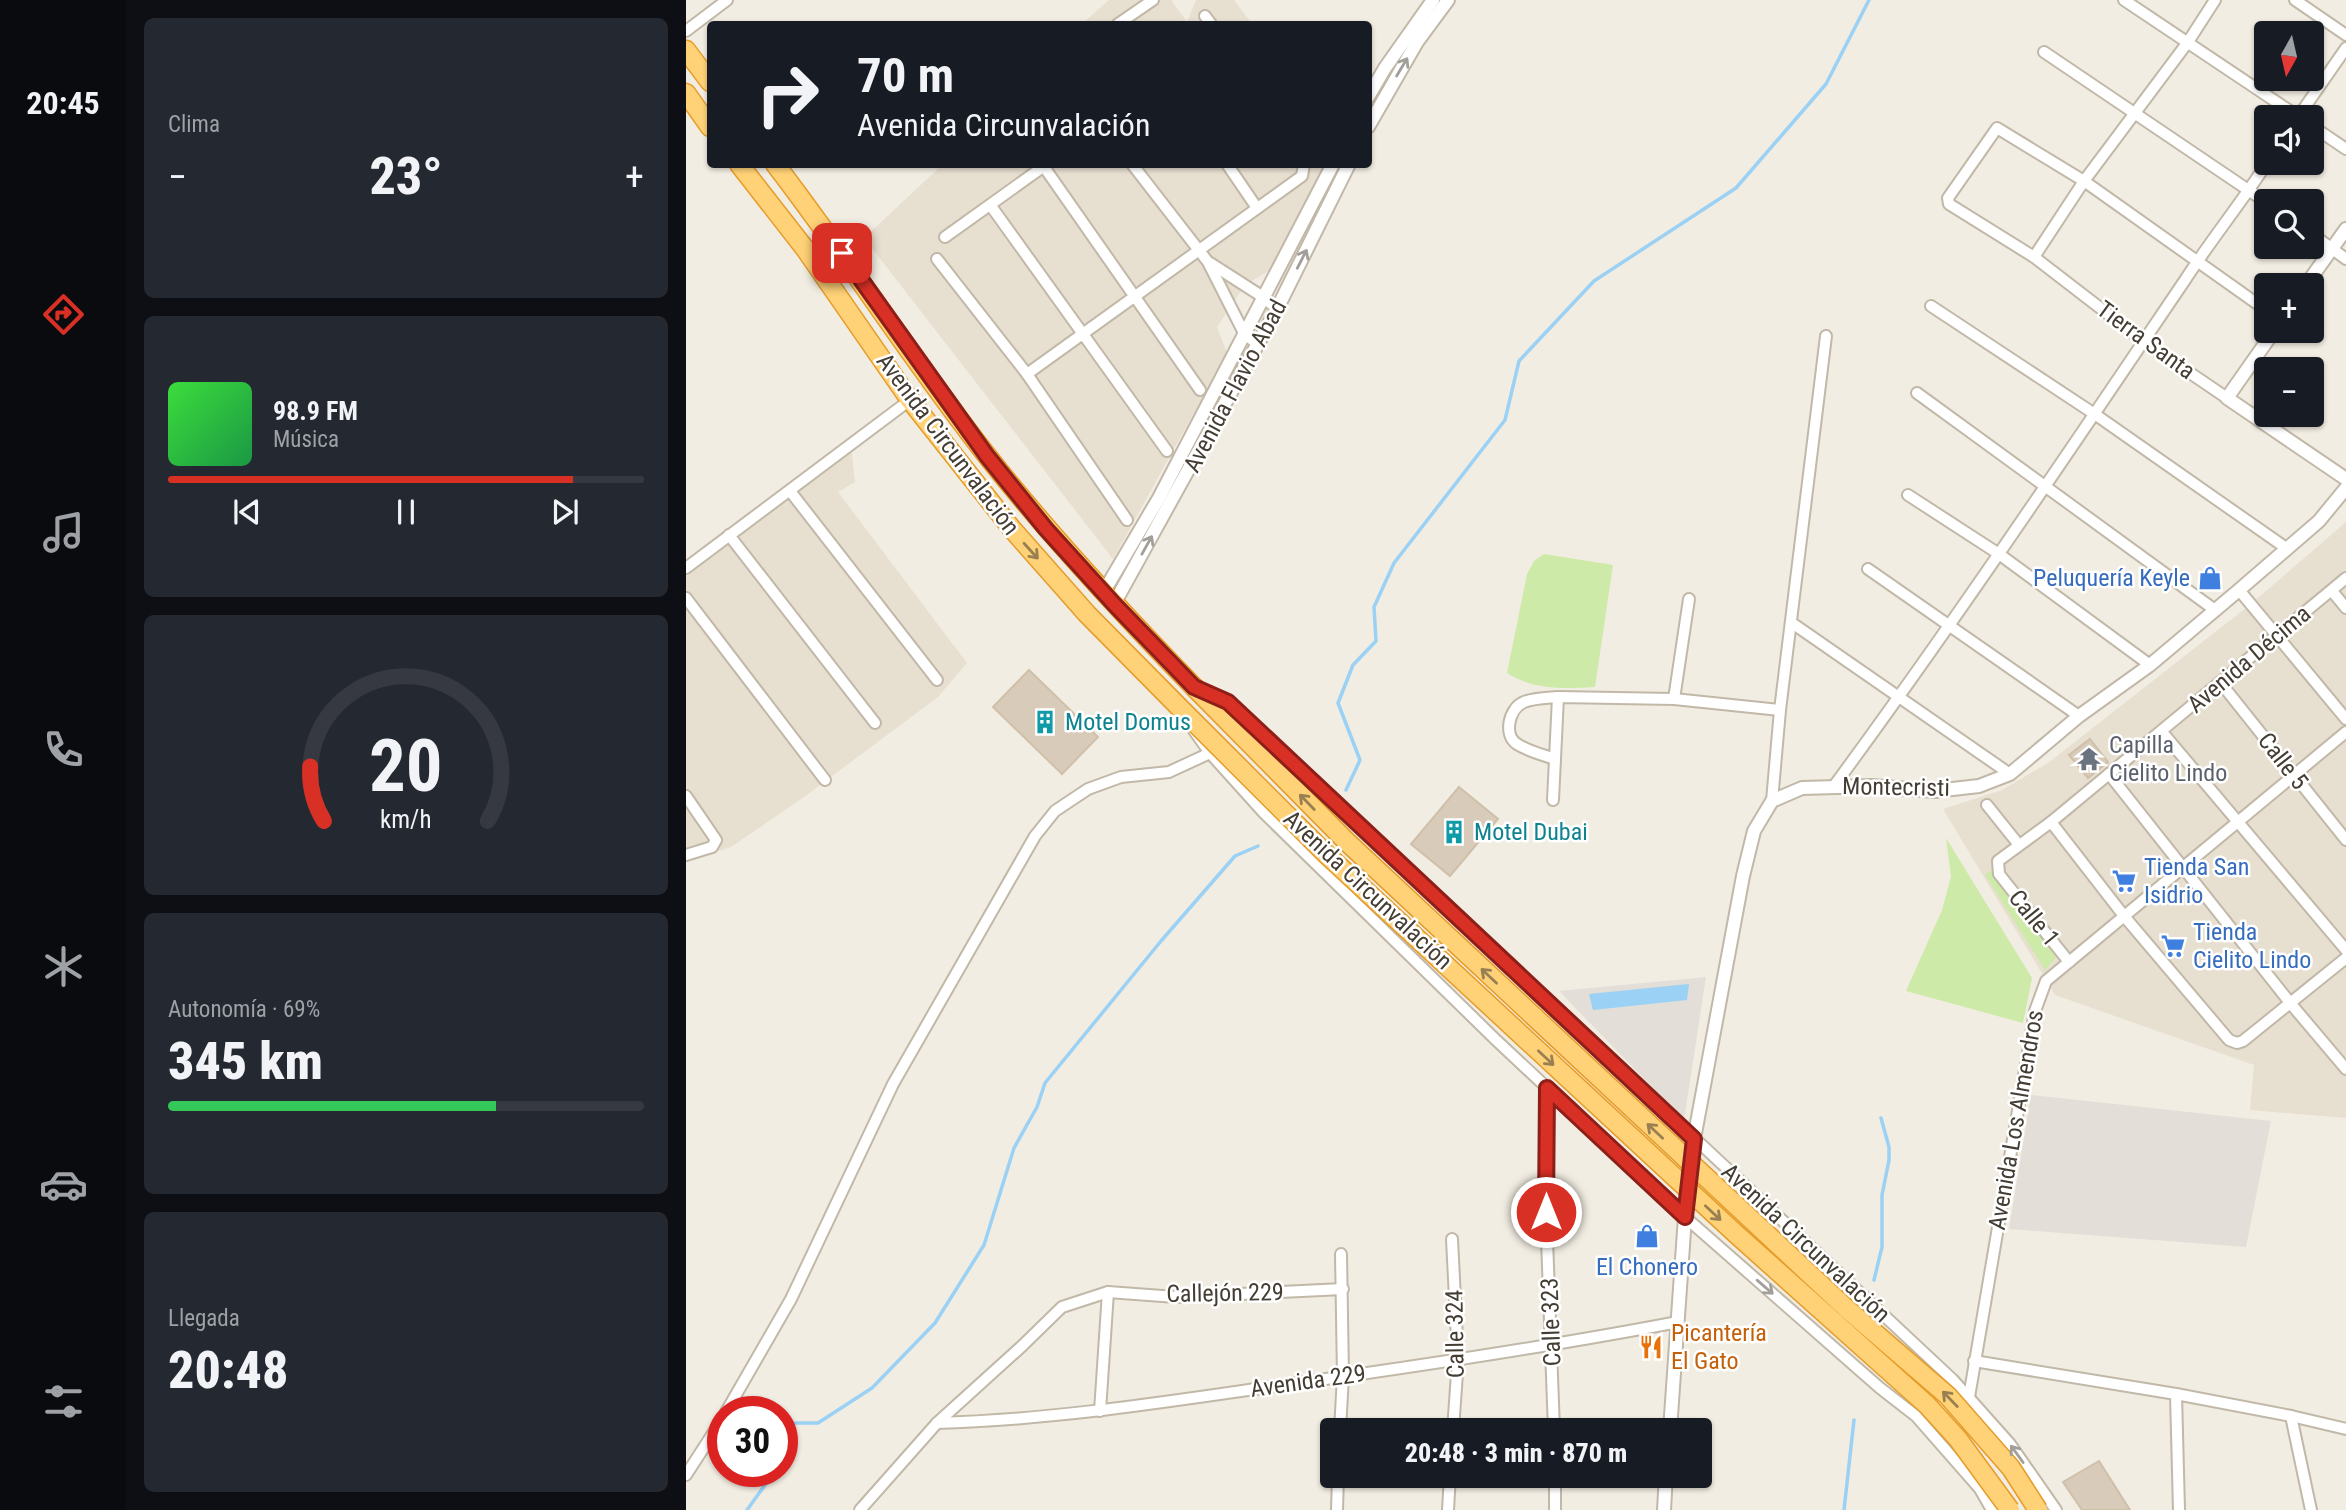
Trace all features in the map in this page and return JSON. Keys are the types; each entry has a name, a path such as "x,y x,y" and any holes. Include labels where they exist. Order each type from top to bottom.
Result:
{"highway":[{"path":"686,50 707,77"},
{"path":"707,81 686,94 707,123"},
{"name":"Avenida Circunvalación","path":"742,168 846,307 910,400 1012,529 1087,614 1336,863 1735,1234 1927,1405 1958,1439 2010,1510"},
{"name":"Avenida Circunvalación","path":"778,168 828,232 987,456 1109,599 1356,851 1847,1309 1948,1396 2011,1468 2038,1510"},
{"path":"772,208 796,191"},
{"path":"846,307 869,293"}],"street":[{"path":"686,31 727,0"},
{"path":"1122,21 1153,0"},
{"path":"1372,90 1433,0"},
{"path":"1372,120 1411,52 1448,0"},
{"path":"2124,0 2280,105"},
{"path":"2034,257 2084,181 2188,42 2215,0"},
{"path":"2295,0 2346,35"},
{"path":"2306,105 2346,48"},
{"path":"2044,52 2254,194"},
{"name":"Tierra Santa","path":"2084,181 1997,128 1948,201 2034,257 2143,341 2346,479"},
{"path":"2324,134 2346,149"},
{"path":"946,237 1041,168"},
{"path":"1047,168 1200,390"},
{"path":"1135,168 1208,262 1277,309"},
{"path":"1230,168 1257,208"},
{"path":"1027,374 1302,176 1303,168"},
{"name":"Avenida Flavio Abad","path":"1109,599 1141,530 1331,168"},
{"name":"Avenida Flavio Abad","path":"1109,599 1258,344 1347,168"},
{"path":"1834,786 2096,415 2143,341 2259,175"},
{"path":"2084,181 2254,302"},
{"path":"991,206 1167,451"},
{"path":"2315,273 2346,229"},
{"path":"2324,243 2346,259"},
{"path":"937,259 1027,374 1127,520"},
{"path":"1208,262 1245,335 1258,344"},
{"path":"1931,306 2096,415 2286,548"},
{"path":"1671,1418 1685,1217 1694,1139 1743,876 1754,831 1772,801 1780,710 1826,336"},
{"path":"2227,398 2266,343"},
{"path":"1917,393 2215,610"},
{"path":"686,568 910,400"},
{"name":"Montecristi","path":"1772,801 1802,788 1834,786 1935,791 1979,786 2010,774 2079,716 2150,665 2239,590 2319,521 2346,488"},
{"path":"790,491 937,680"},
{"path":"1908,495 1998,554 2150,665"},
{"path":"729,535 875,723"},
{"path":"1868,569 2079,716"},
{"name":"Avenida Décima","path":"1998,874 1998,861 2051,822 2162,732 2346,578"},
{"path":"2239,590 2346,719"},
{"path":"2332,591 2346,608"},
{"path":"686,598 825,780"},
{"path":"1674,699 1689,599"},
{"path":"1792,624 2010,774"},
{"name":"Calle 5","path":"2220,682 2346,840"},
{"name":"Avenida Circunvalación","path":"1194,687 1228,702 1969,1397 2010,1444 2056,1510"},
{"path":"1555,759 1516,744 1510,736 1509,724 1519,705 1527,700 1558,697 1674,699 1780,710"},
{"path":"1553,800 1558,697"},
{"name":"Avenida Circunvalación","path":"1178,706 1210,753 1264,813 1381,930 1685,1217 1880,1388 1916,1416 1980,1489 1992,1510"},
{"path":"2162,732 2346,950"},
{"name":"Avenida Los Almendros","path":"1969,1397 2035,1011 2046,981 2346,732"},
{"path":"735,1396 791,1299 893,1084 1035,836 1055,811 1088,789 1121,776 1169,772 1210,753"},
{"path":"2109,774 2291,1004 2342,1056 2346,1069"},
{"path":"686,796 716,840 712,847 686,855"},
{"path":"1987,805 2019,845"},
{"path":"2051,822 2124,916 2229,1040 2238,1043 2291,1004 2346,958"},
{"name":"Calle 1","path":"1998,874 2069,962"},
{"name":"Calle 323","path":"1547,1088 1546,1212 1554,1418"},
{"name":"Calle 324","path":"1452,1239 1458,1359 1454,1418"},
{"path":"1341,1254 1343,1376 1341,1418"},
{"name":"Callejón 229","path":"1108,1292 1176,1297 1343,1289"},
{"path":"860,1510 937,1423 1062,1307 1108,1292 1100,1411"},
{"name":"Avenida 229","path":"937,1423 1100,1411 1553,1346 1678,1322"},
{"path":"1974,1361 2176,1394 2346,1429"},
{"path":"2176,1394 2179,1510"},
{"path":"2291,1416 2311,1510"},
{"path":"686,1475 707,1443"},
{"path":"1337,1510 1338,1488"},
{"path":"1448,1510 1449,1488"},
{"path":"1555,1488 1555,1510"},
{"path":"1664,1510 1665,1488"}],"shaded area":[{"path":"1109,0 1171,0 1186,21 1085,21"},
{"path":"1196,0 1234,0 1250,21 1187,21"},
{"path":"939,168 1326,168 1272,269 1245,285 1217,327 1227,353 1113,559 864,238"},
{"path":"851,446 855,482 838,492 967,663 938,697 804,797 731,847 686,862 686,566"},
{"path":"2346,522 2346,1118 2250,1110 2254,1065 2055,995 1943,809 2002,790 2048,763 2251,604"},
{"path":"1706,977 1684,1120 1559,991"},
{"path":"2031,1095 2271,1121 2246,1247 2009,1229"}],"green space":[{"path":"1544,554 1613,565 1595,687 1560,688 1538,685 1527,683 1507,673 1527,574 1534,561"},
{"path":"1946,838 2032,978 2023,1023 1906,991 1942,910 1951,877"},
{"path":"1993,869 2059,954 2045,970 1985,875"}],"water":[{"path":"1689,984 1687,1000 1593,1010 1589,994"}],"building":[{"name":"Motel Domus","path":"1029,670 1098,737 1062,774 993,707"},
{"name":"Capilla Cielito Lindo","path":"2090,739 2108,762 2088,778 2069,755"},
{"name":"Motel Dubai","path":"1459,787 1498,819 1450,876 1411,844"},
{"path":"2099,1461 2130,1510 2082,1510 2063,1482"}],"waterway":[{"path":"1346,790 1360,760 1338,703 1353,665 1376,641 1374,607 1394,563 1505,420 1519,361 1594,281 1736,188 1826,84 1869,0"},
{"path":"798,1423 818,1423 872,1388 935,1323 984,1245 1014,1148 1037,1107 1045,1083 1161,941 1235,856 1258,846"},
{"path":"1874,1280 1882,1247 1882,1195 1889,1160 1889,1147 1881,1118"},
{"path":"1844,1510 1854,1420"},
{"path":"747,1510 764,1487"}],"place":[{"name":"Peluquería Keyle","path":"2210,578"},
{"name":"Motel Domus","path":"1045,722"},
{"name":"Capilla Cielito Lindo","path":"2089,759"},
{"name":"Motel Dubai","path":"1454,832"},
{"name":"Tienda San Isidrio","path":"2124,881"},
{"name":"Tienda Cielito Lindo","path":"2173,946"},
{"name":"El Chonero","path":"1647,1236"},
{"name":"Picantería El Gato","path":"1651,1347"}],"route":[{"path":"842,253 987,456 1046,529 1114,604 1194,687 1228,702 1694,1139 1685,1217 1547,1088 1546,1212"}]}
